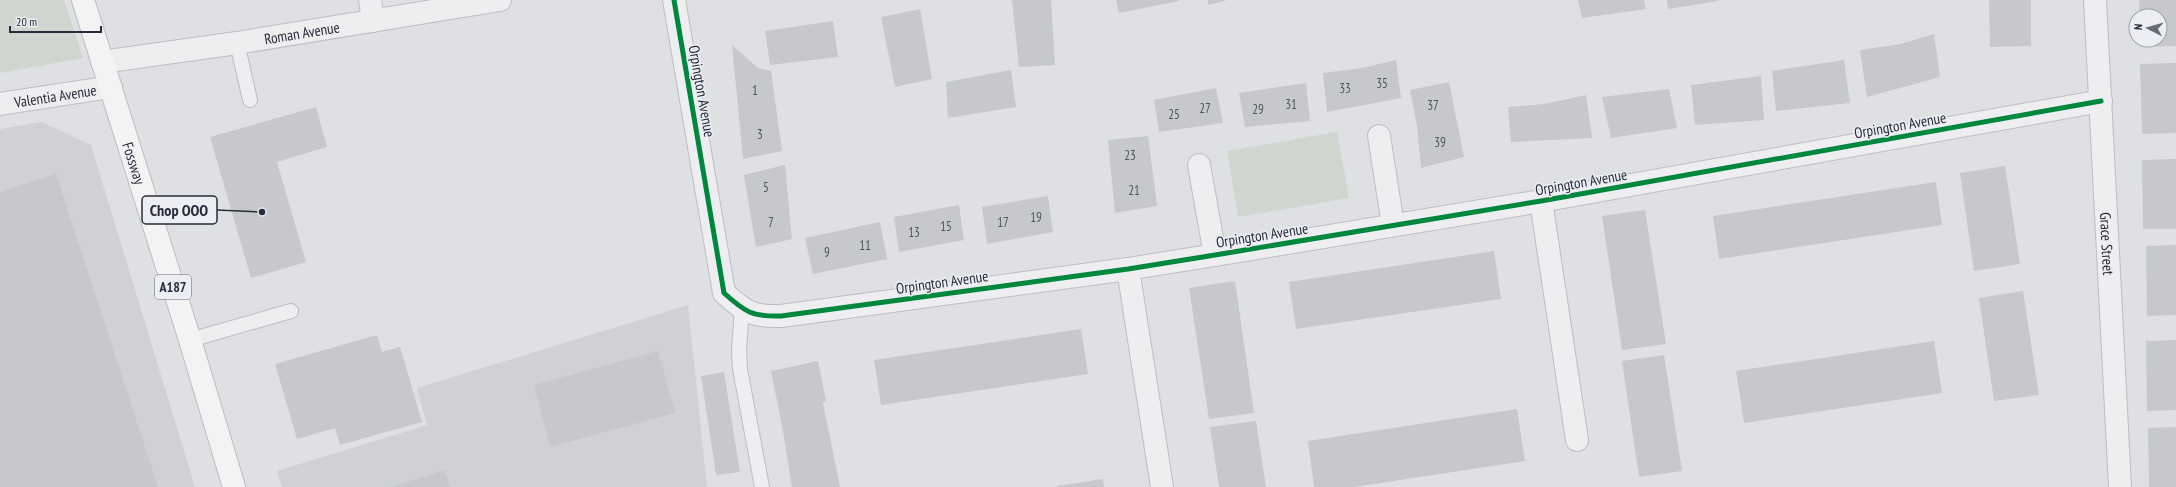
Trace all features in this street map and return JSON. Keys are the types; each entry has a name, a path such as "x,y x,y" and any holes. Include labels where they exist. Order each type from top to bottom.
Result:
{"main road":[{"name":"Fossway","path":"83,0 190,340 234,487"}],"street":[{"name":"Roman Avenue","path":"102,62 237,43 372,10 500,0"},
{"name":"Orpington Avenue","path":"674,0 724,293 742,309 760,317 781,316 1128,269 1540,201 2101,102"},
{"name":"Grace Street","path":"2095,0 2120,487"},
{"name":"Valentia Avenue","path":"0,104 111,87"},
{"path":"1379,136 1393,226"},
{"path":"1199,165 1215,255"},
{"path":"1540,201 1577,440"},
{"path":"1128,269 1162,487"}],"lane":[{"path":"237,43 250,100"},
{"path":"742,309 738,350 740,369 762,487"},
{"path":"190,340 291,311"}],"shaded area":[{"path":"0,0 64,0 83,58 0,73"},
{"path":"42,122 91,145 195,487 0,487 0,129"},
{"path":"1337,132 1349,198 1238,217 1227,151"},
{"path":"688,305 707,487 282,487 277,471 427,425 417,388"}],"building":[{"path":"1012,0 1051,0 1055,65 1019,67"},
{"path":"1116,0 1179,0 1179,1 1119,13"},
{"path":"1208,0 1225,0 1225,1 1208,5"},
{"path":"1578,0 1644,0 1646,9 1582,18"},
{"path":"1667,0 1718,0 1718,1 1668,9"},
{"path":"1989,0 2031,0 2031,46 1990,47"},
{"path":"2139,0 2176,0 2176,46 2168,46 2168,8 2140,8"},
{"path":"920,9 932,79 895,87 881,17"},
{"path":"833,21 838,57 770,65 765,31"},
{"path":"1934,34 1940,77 1867,97 1860,50 1900,44"},
{"path":"732,45 758,68 771,71 782,151 743,159"},
{"path":"1396,60 1401,98 1327,112 1323,73 1362,68"},
{"path":"1844,60 1850,103 1776,111 1772,71"},
{"path":"2176,63 2176,133 2142,134 2140,64"},
{"path":"1011,70 1016,107 948,118 946,82"},
{"path":"1761,76 1764,120 1695,125 1691,85"},
{"path":"1449,82 1464,157 1421,168 1417,126 1410,90"},
{"path":"1306,83 1310,121 1245,127 1239,93"},
{"path":"1216,88 1223,123 1159,132 1154,100"},
{"path":"1669,89 1677,128 1611,138 1602,97"},
{"path":"1586,95 1592,138 1511,142 1508,107 1544,104"},
{"path":"316,107 327,147 277,162 306,262 251,278 210,137"},
{"path":"1148,136 1157,206 1115,213 1108,140"},
{"path":"2176,159 2176,229 2143,229 2142,160"},
{"path":"785,165 792,239 756,247 744,175"},
{"path":"2005,166 2020,264 1974,271 1960,173"},
{"path":"56,174 158,487 0,487 0,192"},
{"path":"1936,182 1942,225 1719,259 1713,216"},
{"path":"1048,196 1053,232 987,244 982,207"},
{"path":"959,205 964,240 899,252 894,217"},
{"path":"1645,210 1666,344 1622,350 1602,216"},
{"path":"880,222 887,259 813,274 805,238"},
{"path":"2176,245 2176,315 2147,316 2146,246"},
{"path":"1494,251 1501,299 1296,329 1289,282"},
{"path":"1235,281 1254,413 1209,419 1189,288"},
{"path":"2023,291 2039,395 1994,401 1979,298"},
{"path":"1081,329 1088,374 881,405 874,360"},
{"path":"377,335 382,352 400,347 422,422 340,445 335,428 297,439 275,364"},
{"path":"2176,340 2176,410 2147,411 2146,341"},
{"path":"1934,341 1942,393 1744,423 1736,371"},
{"path":"658,351 675,413 550,447 534,385"},
{"path":"1664,355 1682,471 1639,477 1622,361"},
{"path":"818,361 826,401 823,403 840,487 792,487 771,371"},
{"path":"724,372 740,472 716,475 701,376"},
{"path":"1517,409 1525,461 1354,487 1314,487 1308,441"},
{"path":"1256,421 1266,487 1219,487 1210,427"},
{"path":"2176,427 2176,487 2149,487 2148,428"},
{"path":"445,470 450,487 391,487"},
{"path":"1103,479 1104,487 1057,487 1057,486"}],"cycle path":[{"path":"674,0 724,293 744,309 763,316 781,316 1128,269 1541,201 2101,101"}],"place":[{"name":"Chop OOO","path":"262,212"}]}
